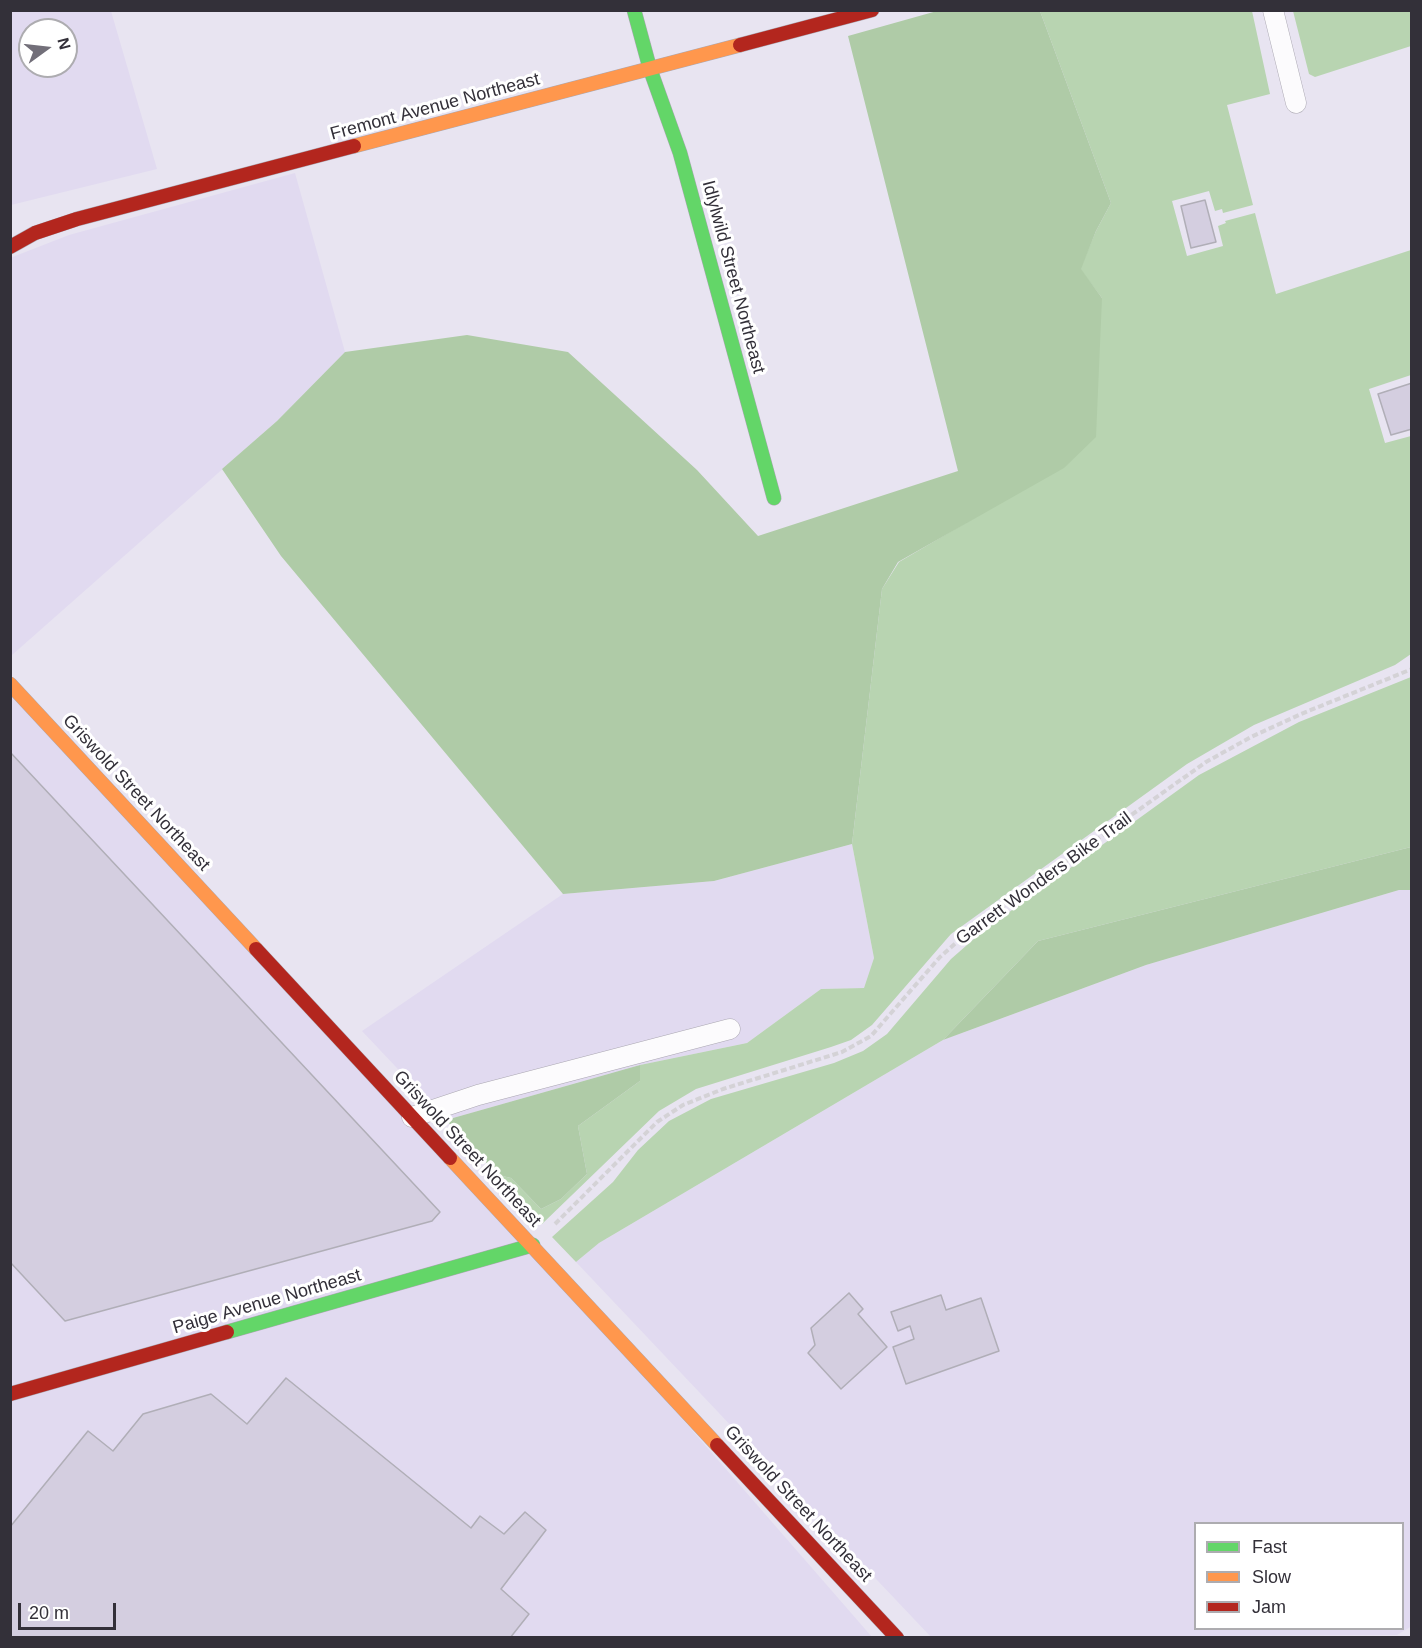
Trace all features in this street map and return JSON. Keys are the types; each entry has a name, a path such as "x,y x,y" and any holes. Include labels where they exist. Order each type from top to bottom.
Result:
{"street":[{"name":"Idlylwild Street Northeast","path":"634,10 650,69 680,153 774,498"},
{"name":"Fremont Avenue Northeast","path":"10,247 35,233 77,219 872,10"},
{"name":"Griswold Street Northeast","path":"10,684 897,1638"},
{"name":"Paige Avenue Northeast","path":"10,1394 532,1245"}],"lane":[{"path":"1273,10 1296,103"},
{"path":"412,1117 478,1095 730,1029"}],"path":[{"name":"Garrett Wonders Bike Trail","path":"532,1245 657,1122 683,1105 723,1089 842,1052 871,1036 940,957 975,926 1206,762 1251,737 1301,714 1412,669"}],"shaded area":[{"path":"10,11 111,11 157,169 11,205"},
{"path":"295,173 345,352 277,421 12,655 10,258 69,235"},
{"path":"10,684 517,1229 872,1637 11,1637"},
{"path":"852,844 874,958 864,988 821,989 747,1043 640,1065 446,1120 362,1031 563,894 714,881"},
{"path":"1399,890 1411,890 1412,1626 1397,1635 931,1637 576,1262 599,1243 943,1040 1146,965"}],"green space":[{"path":"937,11 1040,11 1111,203 1096,231 1081,269 1102,298 1096,437 1064,468 898,562 882,589 852,844 714,881 563,894 281,556 222,469 277,421 345,352 467,335 568,352 697,470 758,536 958,471 848,36"},
{"path":"1040,11 1252,11 1270,94 1227,105 1253,205 1223,213 1222,209 1215,211 1209,191 1172,201 1187,256 1223,246 1218,226 1226,223 1225,221 1255,213 1276,294 1411,250 1411,375 1369,389 1385,443 1411,436 1411,654 1395,665 1254,725 1187,764 951,934 872,1025 851,1040 696,1089 659,1111 542,1224 498,1175 511,1178 541,1209 561,1199 587,1174 578,1126 640,1081 640,1065 747,1043 821,989 864,988 874,958 852,844 882,589 899,562 986,511 1102,298 1080,269 1111,203"},
{"path":"1293,11 1411,11 1411,46 1315,77 1309,74"},
{"path":"1411,677 1411,847 1038,941 943,1040 599,1243 576,1262 552,1237 613,1182 638,1150 669,1121 711,1099 834,1063 863,1051 887,1034 951,959 983,931 1199,775 1299,722"},
{"path":"1411,847 1411,890 1399,890 1146,965 943,1040 1038,941"},
{"path":"640,1065 640,1081 578,1126 587,1174 561,1199 541,1209 511,1178 498,1175 446,1120"}],"building":[{"path":"1205,200 1216,242 1191,248 1181,206"},
{"path":"1412,383 1412,429 1391,435 1378,394"},
{"path":"10,752 440,1212 432,1221 65,1321 10,1262"},
{"path":"849,1293 863,1309 858,1314 887,1347 841,1389 808,1353 815,1345 811,1328"},
{"path":"941,1295 946,1310 981,1298 999,1351 906,1384 893,1347 914,1339 910,1326 898,1331 891,1312"},
{"path":"286,1378 471,1528 480,1516 504,1534 525,1512 546,1530 501,1589 529,1614 510,1638 10,1638 10,1527 88,1431 113,1451 143,1414 211,1394 247,1424"}],"traffic: fast":[{"path":"634,10 650,69 680,153 774,498"},
{"path":"227,1332 533,1245"}],"traffic: slow":[{"path":"354,146 740,45"},
{"path":"10,684 256,949"},
{"path":"450,1158 717,1445"}],"traffic: jam":[{"path":"740,45 872,10"},
{"path":"10,247 35,233 77,219 354,146"},
{"path":"256,949 450,1158"},
{"path":"10,1394 227,1332"},
{"path":"717,1445 897,1638"}]}
